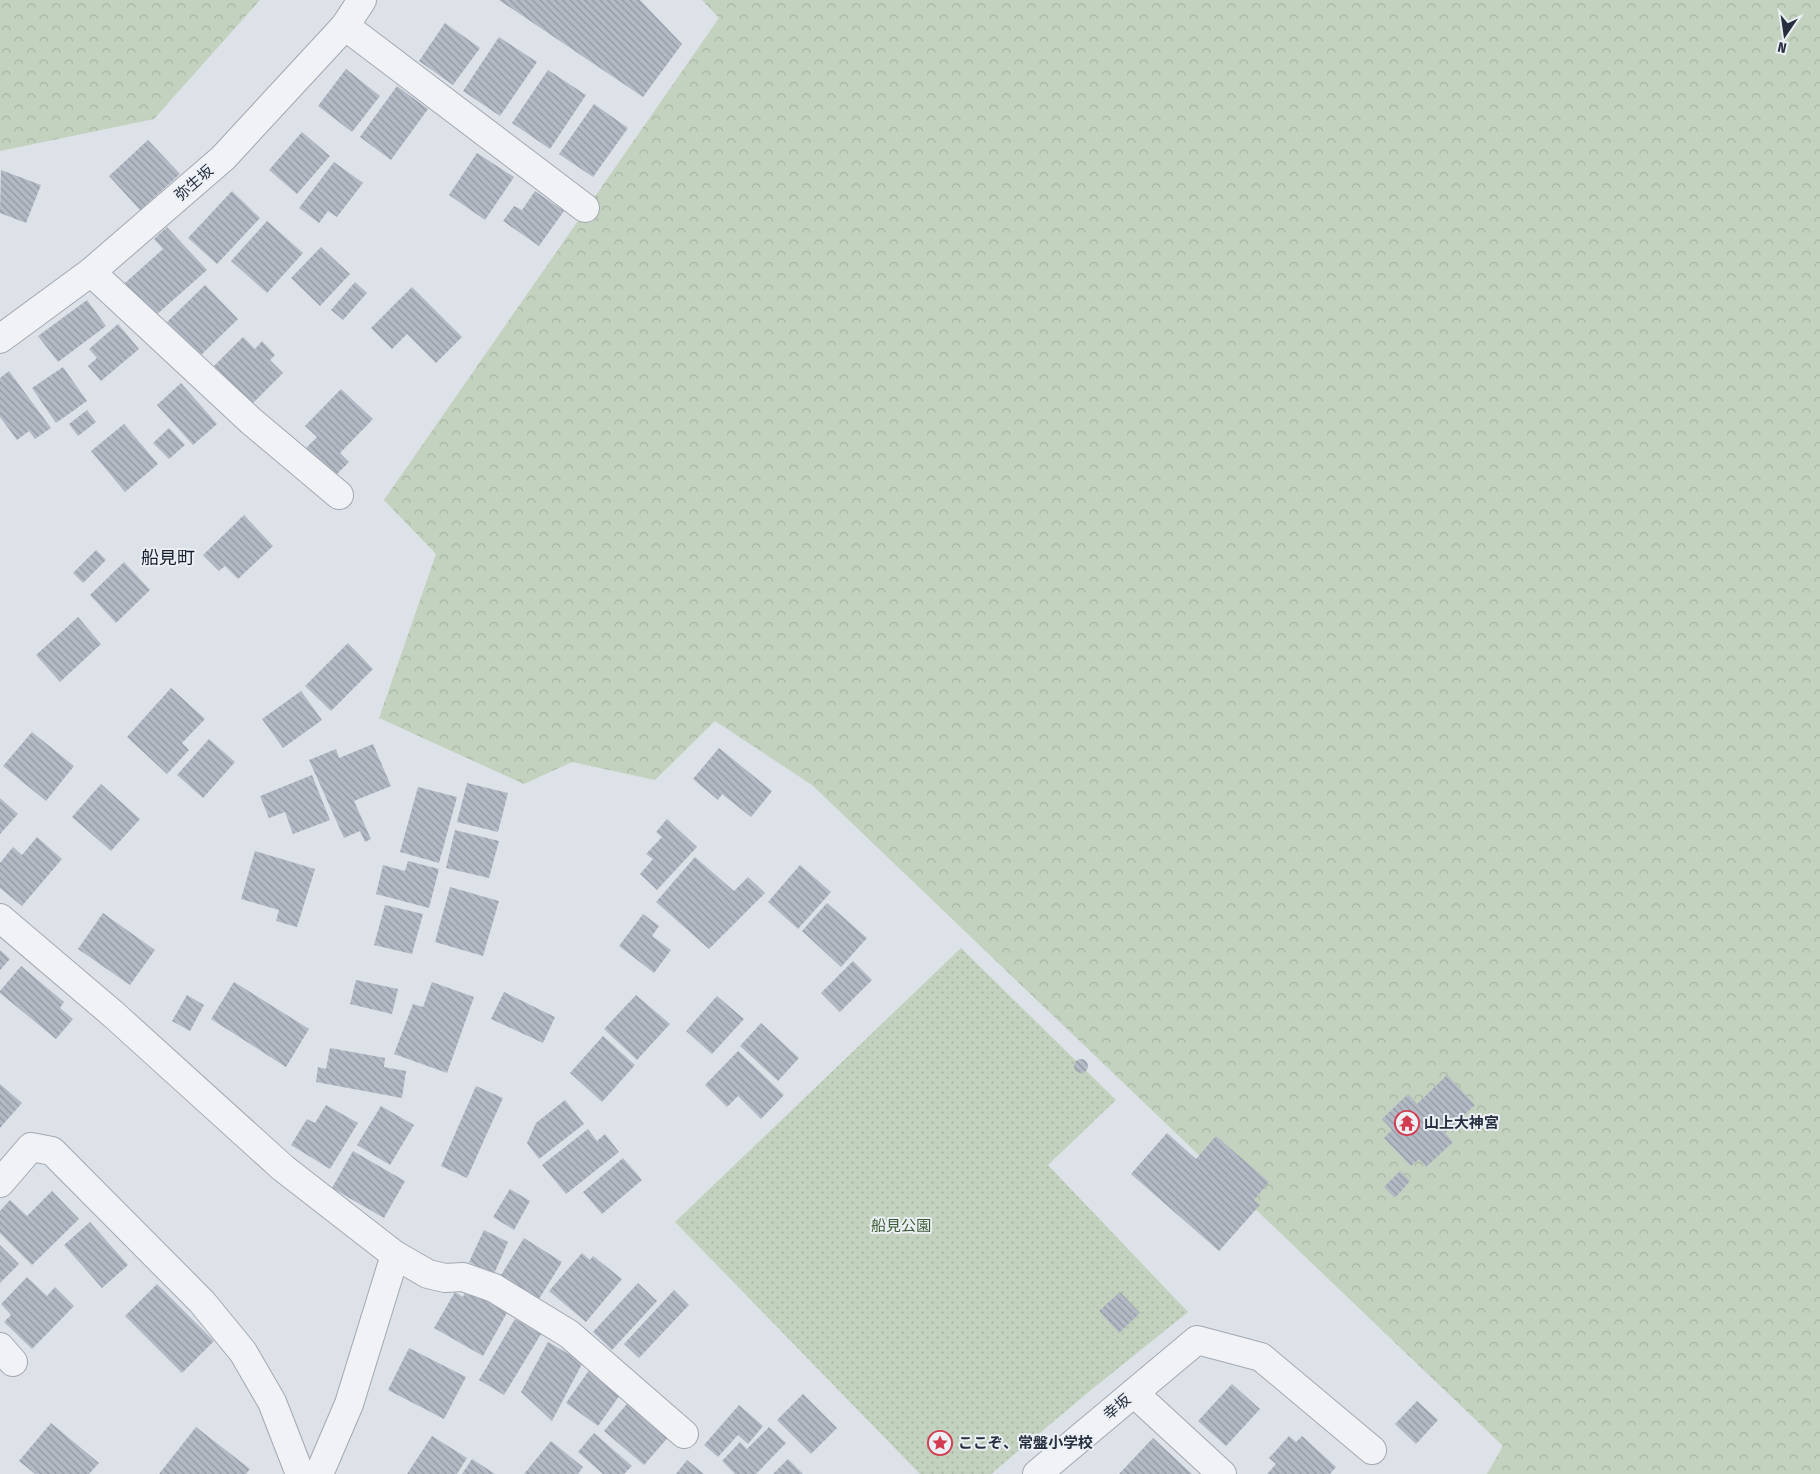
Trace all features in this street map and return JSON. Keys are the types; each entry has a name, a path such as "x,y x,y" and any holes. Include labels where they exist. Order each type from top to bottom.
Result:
{"street":[{"name":"弥生坂","path":"0,339 90,272 223,158 345,26 362,0"},
{"path":"345,26 585,208"},
{"path":"90,272 251,422 339,495"},
{"path":"0,918 113,1014 283,1168 394,1255 428,1274 445,1278 463,1277 494,1288 569,1334 684,1434"},
{"path":"0,1183 31,1147 52,1151 202,1302 243,1352 272,1402 300,1474"},
{"path":"319,1474 349,1404 394,1255"},
{"name":"幸坂","path":"1037,1474 1197,1340 1261,1357 1372,1450"},
{"path":"1134,1392 1222,1474"}],"green space":[{"path":"0,0 260,0 154,119 0,151"},
{"path":"702,0 1820,0 1820,1474 1487,1474 1503,1446 812,785 715,721 655,780 572,762 524,784 379,718 436,554 384,500 719,18"},
{"name":"船見公園","path":"961,948 1116,1100 1048,1165 1188,1312 991,1474 920,1474 675,1222"}],"building":[{"path":"499,0 640,0 682,44 643,97"},
{"path":"445,23 480,48 453,85 419,61"},
{"path":"499,37 537,62 500,116 463,91"},
{"path":"346,69 380,96 352,132 318,106"},
{"path":"548,70 586,95 550,149 512,123"},
{"path":"397,86 428,109 391,160 360,137"},
{"path":"594,104 628,128 593,177 559,154"},
{"path":"302,132 330,156 297,194 269,170"},
{"path":"148,140 180,174 140,210 109,176"},
{"path":"477,153 514,177 485,220 449,195"},
{"path":"334,162 363,183 337,217 328,211 319,223 299,208"},
{"path":"1,170 41,185 26,223 0,213"},
{"path":"232,191 260,218 217,264 188,238"},
{"path":"535,191 564,211 539,246 503,221 514,206 522,210"},
{"path":"267,221 303,253 267,293 231,261"},
{"path":"167,227 207,270 155,316 125,283 163,249 154,239"},
{"path":"321,247 350,274 320,306 291,278"},
{"path":"355,282 367,293 343,320 331,310"},
{"path":"205,285 238,319 200,356 167,322"},
{"path":"412,287 462,337 436,363 407,334 392,349 371,328"},
{"path":"87,300 106,326 58,362 38,336"},
{"path":"118,324 139,349 101,381 88,366 97,358 89,349"},
{"path":"243,337 255,349 262,341 275,355 270,360 283,373 252,404 214,366"},
{"path":"63,367 87,401 56,423 32,388"},
{"path":"9,371 51,428 35,439 29,431 17,440 0,417 0,378"},
{"path":"181,383 217,424 193,445 157,405"},
{"path":"341,389 373,419 340,453 349,462 335,476 306,448 317,437 305,426"},
{"path":"87,410 96,422 78,436 69,424"},
{"path":"124,424 158,464 125,492 91,451"},
{"path":"169,428 185,445 169,459 153,443"},
{"path":"244,515 273,546 238,579 225,566 219,571 203,555"},
{"path":"96,550 106,560 83,583 73,573"},
{"path":"124,562 150,590 116,623 90,595"},
{"path":"78,617 101,644 60,682 36,655"},
{"path":"348,643 373,669 331,711 305,686"},
{"path":"171,688 205,719 182,743 189,750 167,774 127,737"},
{"path":"301,691 322,720 283,748 262,719"},
{"path":"32,732 74,766 46,801 3,766"},
{"path":"209,739 235,762 203,798 177,775"},
{"path":"373,744 391,786 354,801 371,839 365,842 360,831 344,838 309,760 336,749 339,758"},
{"path":"719,748 772,791 751,817 722,794 718,800 693,779"},
{"path":"312,775 330,820 293,834 285,812 269,818 260,796"},
{"path":"467,783 508,793 498,832 457,822"},
{"path":"101,784 140,819 111,851 72,817"},
{"path":"418,787 457,797 439,863 400,852"},
{"path":"0,798 18,814 0,834"},
{"path":"667,819 697,847 657,890 640,874 653,859 646,854 662,837 656,832"},
{"path":"455,830 499,841 489,878 446,868"},
{"path":"37,837 62,859 22,906 0,888 0,863 13,847 22,855"},
{"path":"255,851 315,869 297,927 276,921 279,910 241,899"},
{"path":"695,857 734,891 748,877 765,893 709,949 656,902"},
{"path":"408,861 439,869 429,908 376,894 383,865 405,871"},
{"path":"800,865 831,892 798,929 768,902"},
{"path":"450,887 499,901 483,956 435,942"},
{"path":"827,903 867,938 841,967 802,931"},
{"path":"385,905 423,914 412,954 374,945"},
{"path":"103,913 155,950 130,985 78,949"},
{"path":"643,914 659,926 652,936 671,950 654,973 619,946"},
{"path":"0,950 10,959 0,970"},
{"path":"853,961 872,980 840,1012 821,993"},
{"path":"21,966 64,1002 60,1008 73,1019 56,1039 0,993"},
{"path":"356,980 398,989 392,1014 350,1004"},
{"path":"234,982 309,1029 286,1067 211,1019"},
{"path":"432,982 474,997 447,1073 394,1054 413,1004 423,1007"},
{"path":"504,992 555,1017 543,1043 491,1019"},
{"path":"187,995 204,1005 190,1031 172,1021"},
{"path":"636,995 670,1024 637,1060 604,1029"},
{"path":"717,996 744,1019 712,1054 686,1031"},
{"path":"761,1023 799,1058 778,1081 740,1046"},
{"path":"603,1036 635,1065 602,1102 570,1073"},
{"path":"330,1048 385,1058 384,1067 406,1071 402,1098 316,1082 318,1067 326,1069"},
{"path":"738,1051 784,1095 761,1119 738,1096 727,1107 705,1085"},
{"path":"1081,1059 1086,1061 1088,1066 1086,1071 1081,1073 1076,1071 1074,1066 1076,1061"},
{"path":"1447,1075 1475,1105 1445,1133 1453,1142 1426,1167 1419,1159 1411,1166 1384,1138 1392,1130 1382,1119 1408,1094 1417,1104"},
{"path":"0,1084 22,1103 0,1128"},
{"path":"476,1086 503,1098 467,1178 441,1166"},
{"path":"565,1100 584,1124 539,1159 527,1143 536,1123"},
{"path":"326,1105 358,1123 330,1169 291,1145 307,1119 315,1123"},
{"path":"381,1106 414,1125 390,1165 357,1145"},
{"path":"588,1129 597,1141 605,1134 619,1152 566,1194 542,1165"},
{"path":"1167,1133 1196,1159 1216,1136 1269,1182 1254,1200 1260,1205 1219,1251 1131,1174"},
{"path":"353,1151 405,1181 384,1218 332,1188"},
{"path":"623,1158 642,1180 602,1214 583,1192"},
{"path":"1400,1171 1410,1181 1395,1198 1384,1187"},
{"path":"510,1189 530,1201 514,1230 493,1217"},
{"path":"52,1191 79,1219 32,1265 0,1233 0,1211 10,1200 27,1216"},
{"path":"90,1222 128,1265 102,1288 64,1245"},
{"path":"484,1230 508,1242 494,1274 469,1262"},
{"path":"524,1238 562,1262 539,1299 501,1275"},
{"path":"0,1245 19,1264 0,1283"},
{"path":"582,1253 590,1260 593,1256 622,1279 586,1322 549,1291"},
{"path":"27,1277 47,1296 55,1287 74,1306 32,1349 4,1322 11,1315 1,1304"},
{"path":"638,1283 657,1301 612,1350 593,1332"},
{"path":"157,1284 214,1341 182,1373 125,1316"},
{"path":"467,1288 508,1311 483,1356 434,1328 455,1292 463,1297"},
{"path":"674,1290 689,1305 639,1358 624,1344"},
{"path":"1120,1292 1140,1313 1119,1333 1099,1311"},
{"path":"515,1319 541,1334 504,1395 479,1380"},
{"path":"548,1342 583,1362 552,1421 521,1392"},
{"path":"409,1348 466,1377 444,1419 388,1390"},
{"path":"590,1369 622,1392 598,1426 566,1403"},
{"path":"1232,1384 1260,1409 1226,1446 1198,1421"},
{"path":"803,1394 837,1428 811,1454 777,1420"},
{"path":"632,1398 672,1433 644,1465 604,1431"},
{"path":"1417,1401 1438,1420 1416,1444 1395,1424"},
{"path":"739,1405 763,1426 748,1444 738,1435 718,1457 704,1445"},
{"path":"51,1423 99,1463 89,1474 35,1474 19,1461"},
{"path":"196,1427 250,1469 246,1474 159,1474"},
{"path":"769,1427 786,1443 756,1474 735,1474 722,1461 740,1442 747,1449"},
{"path":"594,1433 632,1466 624,1474 603,1474 578,1452"},
{"path":"432,1436 467,1458 457,1474 407,1474"},
{"path":"1289,1436 1296,1442 1302,1436 1336,1467 1330,1474 1267,1474 1276,1464 1269,1458"},
{"path":"1153,1438 1192,1474 1119,1474"},
{"path":"551,1441 583,1467 578,1474 524,1474"},
{"path":"472,1459 495,1474 462,1474"},
{"path":"788,1459 803,1474 773,1474"},
{"path":"687,1460 704,1474 676,1474"}],"place":[{"name":"山上大神宮","path":"1407,1123"},
{"name":"ここぞ、常盤小学校","path":"940,1443"}],"district":[{"name":"船見町","path":"168,558"}]}
